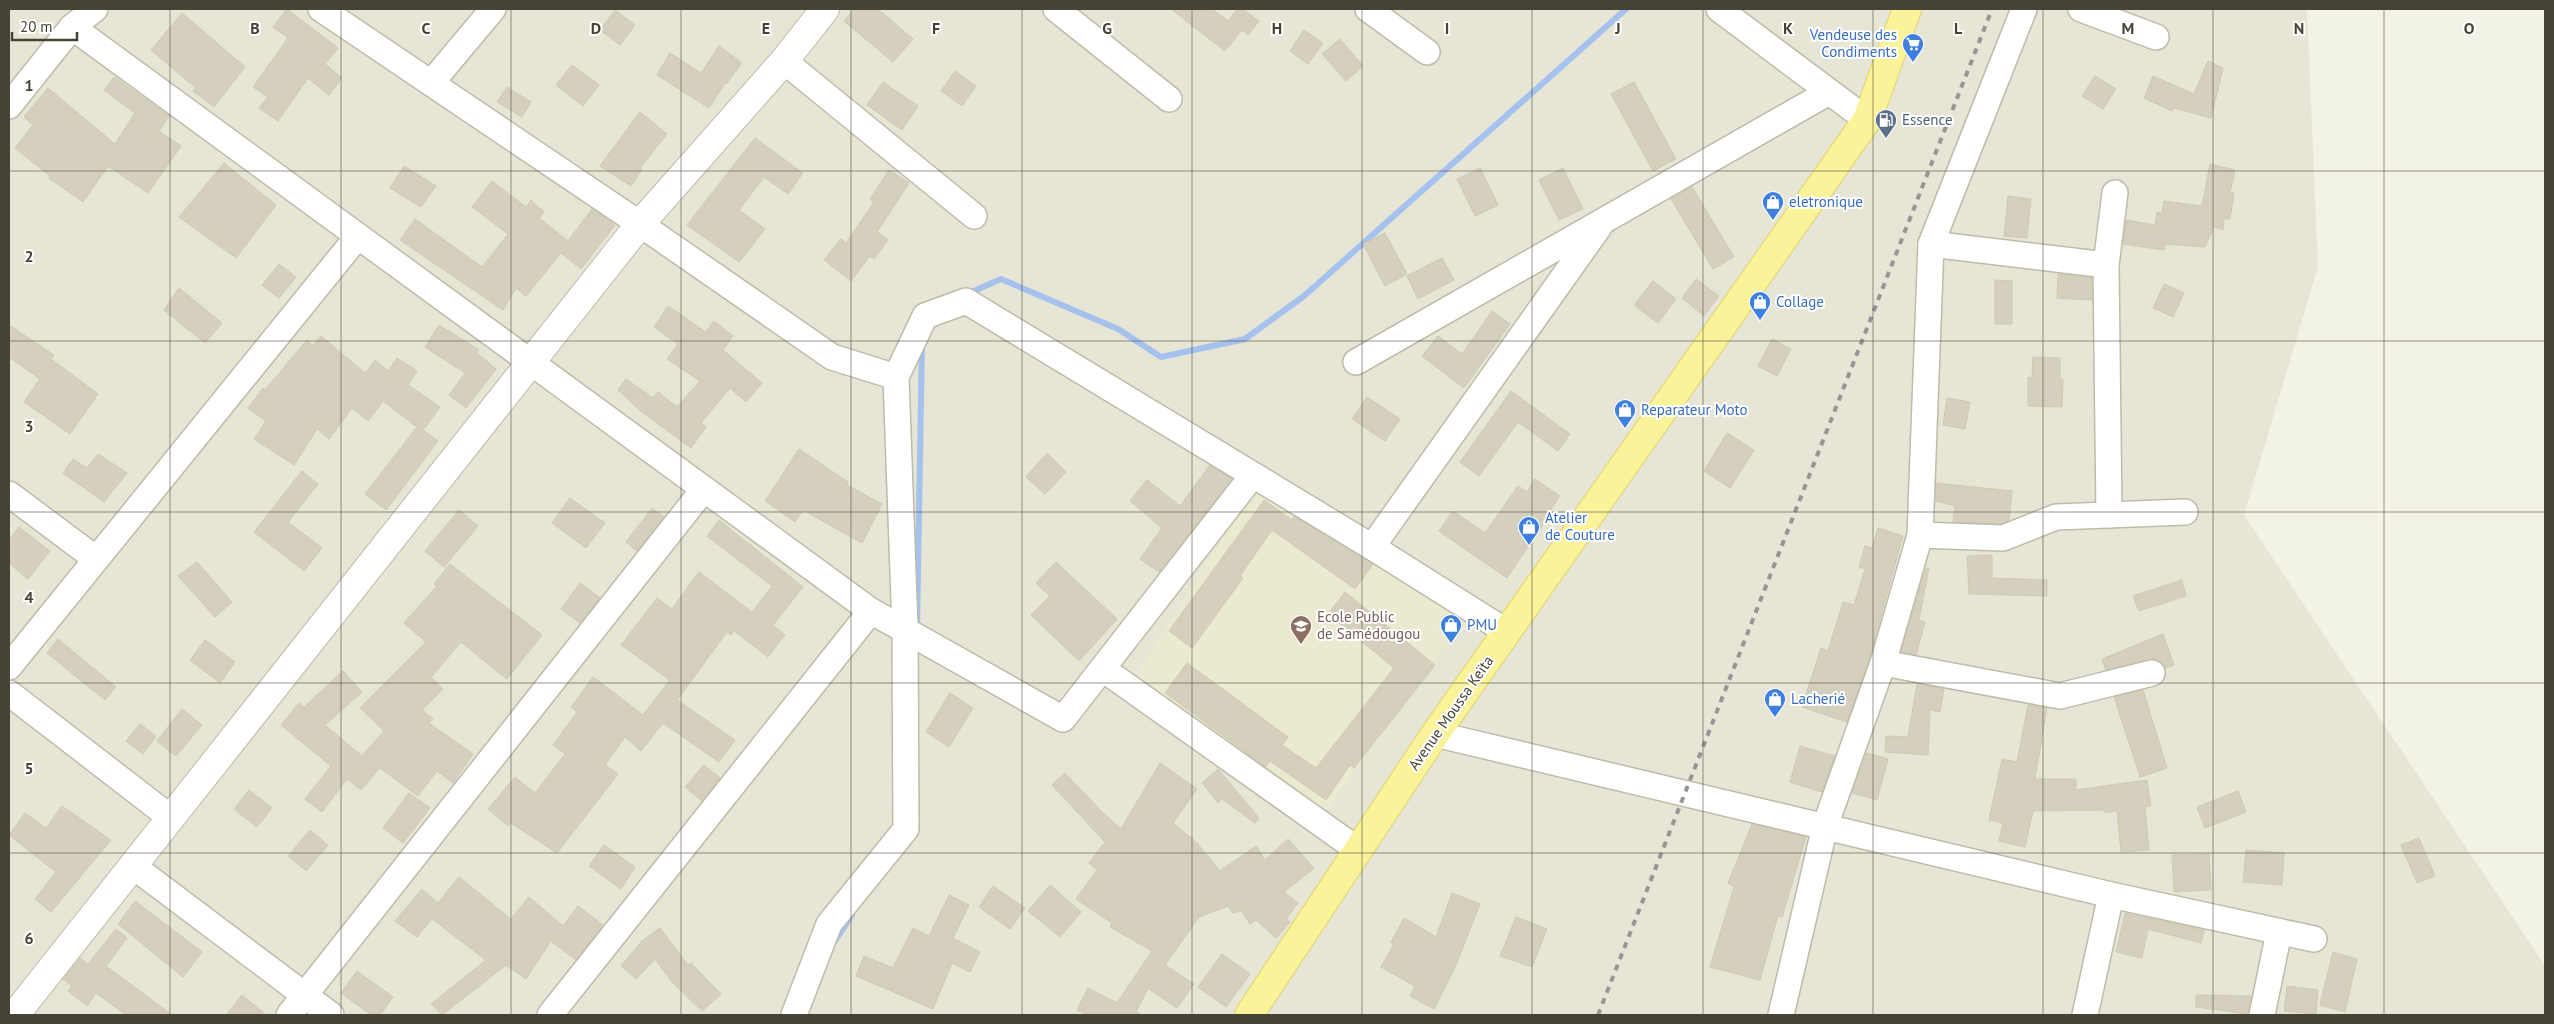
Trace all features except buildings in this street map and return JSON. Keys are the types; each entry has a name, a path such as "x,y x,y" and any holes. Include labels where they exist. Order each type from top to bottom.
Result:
{"main road":[{"name":"Avenue Moussa Keïta","path":"1249,1015 1436,734 1867,120 1907,9"}],"street":[{"path":"9,106 72,27 95,9"},
{"path":"321,9 640,224 832,357 896,377"},
{"path":"431,83 493,9"},
{"path":"15,1015 640,224 784,61 825,9"},
{"path":"1056,9 1169,99"},
{"path":"1368,9 1427,52"},
{"path":"1719,9 1867,120"},
{"path":"1781,1015 1825,826 1883,664 1920,535 1931,244 2024,9"},
{"path":"2081,9 2156,37"},
{"path":"72,27 871,611 905,628 1063,719 1253,475"},
{"path":"784,61 974,216"},
{"path":"1356,362 1830,92"},
{"path":"2109,515 2106,265 2115,192"},
{"path":"1372,547 1604,220"},
{"path":"9,667 358,236"},
{"path":"1931,244 2106,265"},
{"path":"794,1015 829,924 906,829 905,628 896,377 925,316 966,301 1372,547 1507,632"},
{"path":"289,1015 704,489"},
{"path":"9,494 96,559"},
{"path":"1920,535 2003,538 2056,517 2185,512"},
{"path":"550,1015 871,611"},
{"path":"1883,664 2060,696 2152,673"},
{"path":"1103,669 1358,850"},
{"path":"9,693 171,818"},
{"path":"1436,734 2111,895 2314,939"},
{"path":"133,866 331,1015"},
{"path":"2085,1015 2111,895"},
{"path":"2262,1015 2279,932"}],"shaded area":[{"path":"9,9 2307,9 2318,267 2244,515 2545,966 2545,1015 9,1015"},
{"name":"Ecole Public de Samédougou","path":"1258,482 1468,616 1321,817 1137,674"}],"waterway":[{"path":"967,294 1001,279 1118,329 1161,357 1245,339 1304,296 1626,9"},
{"path":"917,628 922,343"},
{"path":"834,942 852,915"}],"railway":[{"path":"1598,1015 1992,9"}],"place":[{"name":"Vendeuse des Condiments","path":"1913,63"},
{"name":"Essence","path":"1886,139"},
{"name":"eletronique","path":"1773,221"},
{"name":"Collage","path":"1760,321"},
{"name":"Reparateur Moto","path":"1625,429"},
{"name":"Atelier de Couture","path":"1529,546"},
{"name":"PMU","path":"1451,644"},
{"name":"Ecole Public de Samédougou","path":"1301,645"},
{"name":"Lacherié","path":"1775,718"}]}
